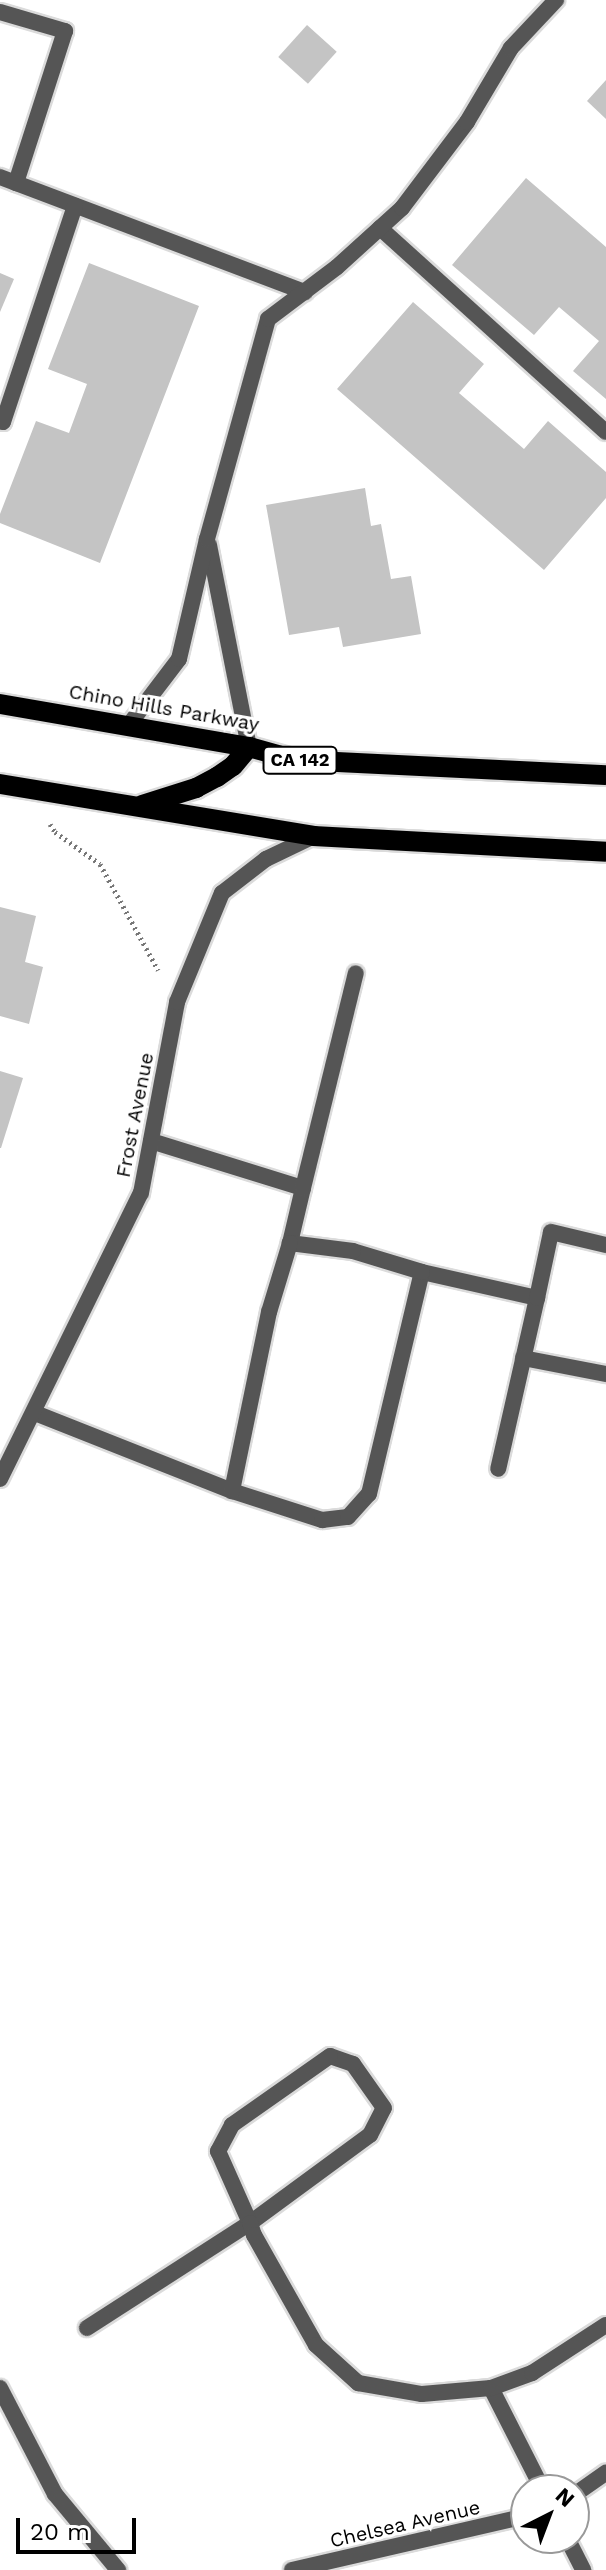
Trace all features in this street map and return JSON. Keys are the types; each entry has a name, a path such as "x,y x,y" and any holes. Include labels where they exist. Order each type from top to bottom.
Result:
{"main road":[{"name":"Chino Hills Parkway","path":"0,704 249,747 296,760 606,775"},
{"path":"130,807 196,788 233,766 249,747"},
{"path":"0,784 314,836 606,852"}],"street":[{"path":"128,726 179,659 207,539 268,319 305,292 402,208 467,122 511,48 556,0"},
{"path":"0,12 65,31 8,180 305,292"},
{"path":"1,426 75,206"},
{"path":"380,228 606,432"},
{"path":"207,539 249,747"},
{"name":"Frost Avenue","path":"0,1479 141,1193 177,1002 222,893 266,859 314,836"},
{"path":"232,1491 269,1312 290,1243 356,973"},
{"path":"151,1141 303,1188"},
{"path":"498,1469 551,1232 606,1245"},
{"path":"290,1243 353,1251 422,1272 537,1298"},
{"path":"35,1413 232,1491 322,1520 348,1517 369,1494 422,1272"},
{"path":"523,1358 606,1374"},
{"path":"87,2328 250,2223 370,2135 384,2108 353,2064 330,2056 232,2125 218,2151 250,2223 316,2345 358,2383 422,2394 491,2388 532,2373 606,2325"},
{"path":"0,2388 55,2494 118,2570"},
{"path":"491,2388 535,2474"},
{"name":"Chelsea Avenue","path":"292,2570 510,2520"}],"path":[{"path":"26,788 55,832 100,864 177,1002"}],"building":[{"path":"307,25 337,52 308,84 278,57"},
{"path":"606,80 606,119 587,101"},
{"path":"526,178 606,247 606,399 573,371 599,341 559,307 534,335 452,265"},
{"path":"89,263 199,306 100,563 0,523 0,514 36,421 69,433 87,384 48,369"},
{"path":"0,273 14,279 0,312"},
{"path":"413,302 484,364 459,393 524,449 548,421 606,472 606,498 544,570 337,389"},
{"path":"365,488 371,526 381,524 391,579 411,576 421,634 343,647 339,627 289,635 266,505"},
{"path":"0,907 36,916 25,962 43,967 29,1024 0,1016"},
{"path":"0,1071 23,1078 1,1148 0,1148"}]}
